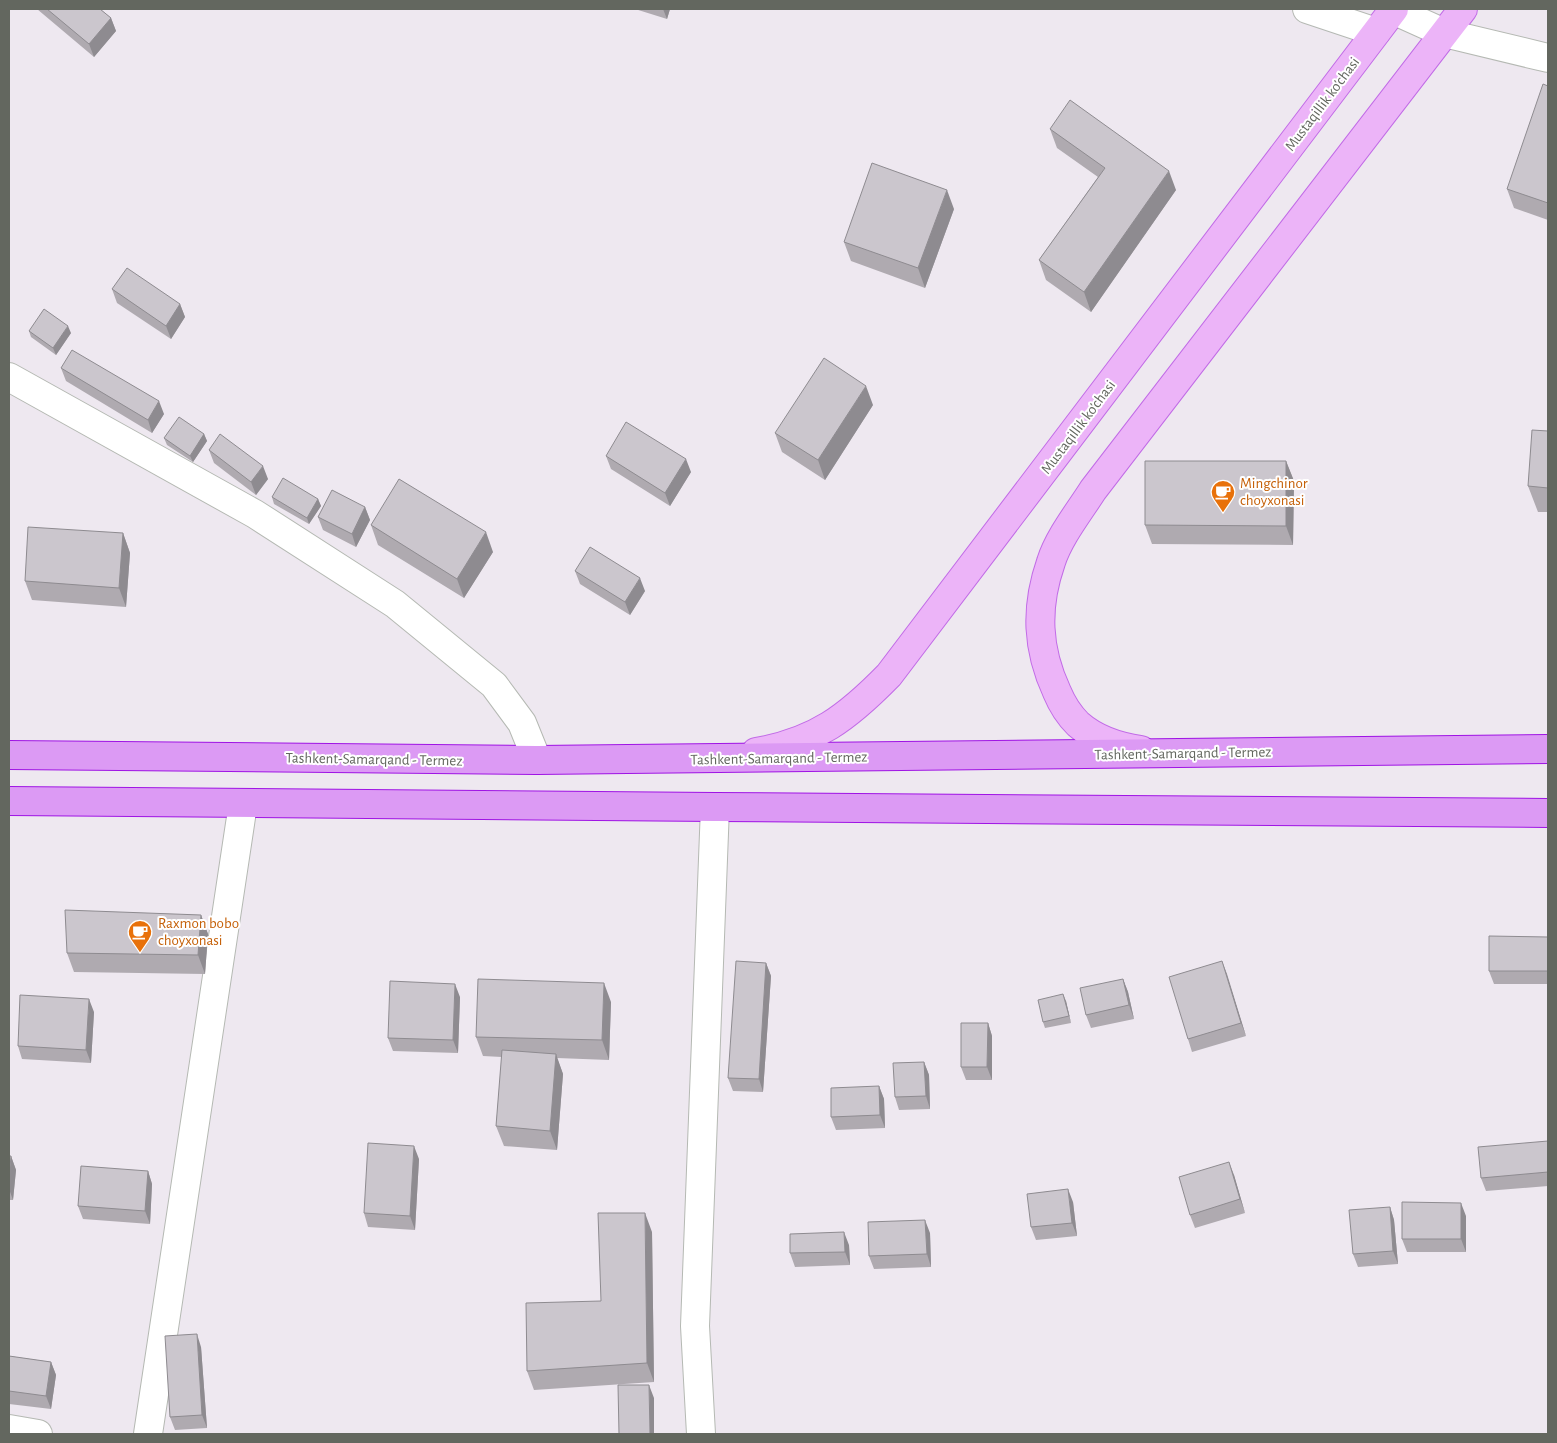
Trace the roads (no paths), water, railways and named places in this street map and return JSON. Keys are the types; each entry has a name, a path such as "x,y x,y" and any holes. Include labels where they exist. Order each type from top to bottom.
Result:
{"highway":[{"name":"Tashkent-Samarqand - Termez","path":"9,755 537,760 1548,749"},
{"path":"9,801 1548,813"}],"main road":[{"name":"Mustaqillik ko’chasi","path":"702,758 764,751 793,743 820,732 853,709 889,675 1394,9"},
{"path":"1160,753 1129,748 1094,736 1078,724 1063,706 1040,642 1042,601 1051,560 1093,490 1463,9"}],"street":[{"path":"1307,9 1376,32"},
{"path":"1394,9 1444,33 1548,58"},
{"path":"9,377 256,514 395,604 494,685 522,723 537,760"},
{"path":"148,1434 243,804"},
{"path":"701,1434 695,1326 715,808"},
{"path":"9,1429 38,1434"}],"place":[{"name":"Mingchinor choyxonasi","path":"1223,513"},
{"name":"Raxmon bobo choyxonasi","path":"140,953"}]}
